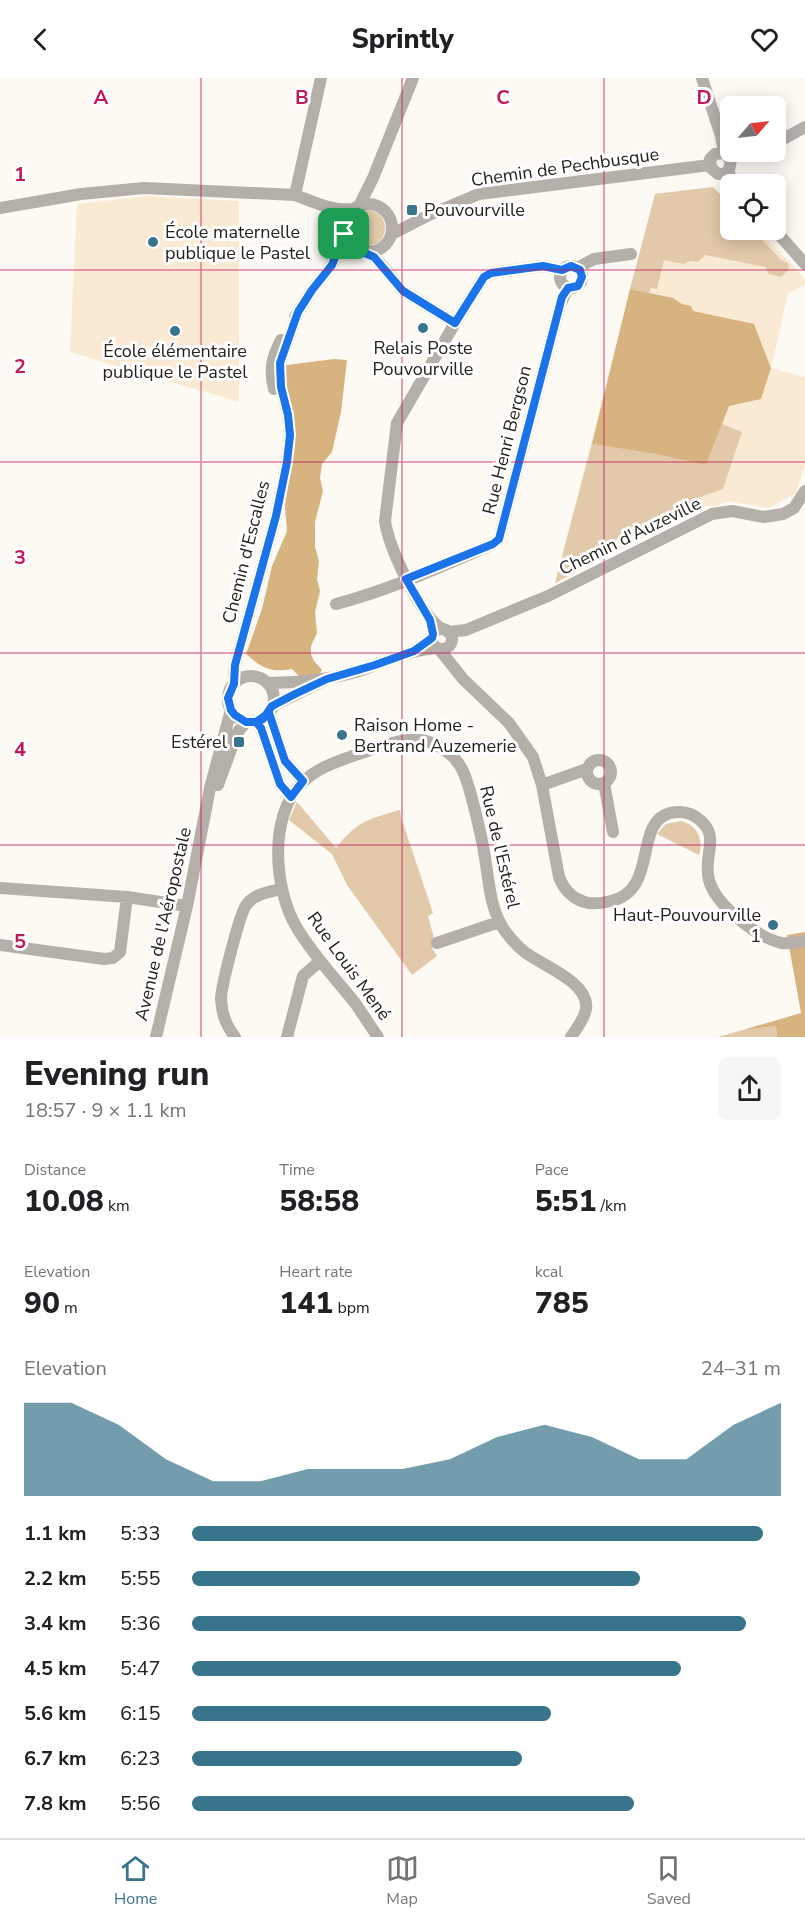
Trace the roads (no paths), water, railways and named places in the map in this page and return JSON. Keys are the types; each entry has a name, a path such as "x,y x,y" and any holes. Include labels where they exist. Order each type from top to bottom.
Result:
{"street":[{"path":"295,195 321,78"},
{"path":"344,232 344,222 356,208 373,178 413,78"},
{"path":"702,78 720,122"},
{"path":"786,138 805,127"},
{"path":"720,153 715,154 710,159 710,165 715,173 727,172 732,162"},
{"name":"Chemin de Pechbusque","path":"389,239 429,215 479,194 710,165"},
{"path":"373,178 376,193 392,227 387,260 393,279"},
{"path":"0,208 81,194 133,189 295,195 337,209 356,208 369,204 385,212"},
{"path":"315,203 333,217 344,232 349,244 374,257 403,291 455,323"},
{"name":"Chemin de Pechbusque","path":"385,212 403,217 429,215"},
{"name":"Chemin d'Escalles","path":"234,684 235,665 276,516 287,462 285,428 273,386 271,369 275,351 312,290 332,265 344,232"},
{"path":"365,253 379,250 389,239"},
{"path":"784,240 805,264"},
{"name":"Chemin d'Escalles","path":"332,265 365,253"},
{"path":"577,268 594,259 631,254"},
{"path":"562,270 560,281 568,288 575,288 582,280 582,273 571,266 562,270 543,266 491,273 484,277 397,423 385,521 387,535 406,579 442,640 452,664 462,679 509,723 533,757 542,785 559,877 565,888 576,899 586,903 603,903 615,900 629,892 638,882 648,842 656,822 663,815 685,813 695,817 708,829 711,839 707,863 708,877 712,890 721,902 742,921 768,938 782,943 805,941"},
{"name":"Rue Henri Bergson","path":"406,579 493,544 499,539 560,305 568,288"},
{"name":"Chemin d'Auzeville","path":"267,683 327,679 375,665 548,596 705,517 732,511 764,517 783,514 794,508 805,491"},
{"path":"336,604 406,579"},
{"name":"Chemin d'Escalles","path":"239,652 253,676"},
{"path":"291,797 280,784 261,728 235,715 231,710 228,698 234,684 241,679 253,676 267,683 272,692 271,710 285,761 303,781"},
{"name":"Chemin d'Auzeville","path":"271,710 327,679"},
{"name":"Avenue de l'Aéropostale","path":"156,1037 187,906 210,788 231,710"},
{"path":"251,722 271,710"},
{"name":"Avenue de l'Aéropostale","path":"205,820 237,733 251,722"},
{"name":"Rue de l'Estérel","path":"303,781 344,760 410,738 442,748 459,763 468,783 484,852 490,893 499,922 513,942 567,979 581,991 586,1001 585,1013 571,1037"},
{"path":"596,760 607,762 611,772 609,779 604,783 596,784 587,776 587,769 591,762 596,760"},
{"path":"542,785 587,769"},
{"name":"Rue Louis Mené","path":"303,781 291,797 281,826 278,849 281,889 287,909 297,928 320,961 356,1004 378,1037"},
{"path":"604,783 613,832"},
{"path":"0,888 127,897 187,906"},
{"path":"235,1037 225,1024 221,996 238,922 247,904 254,898 281,889"},
{"path":"0,945 104,959 113,958 120,952 127,897"},
{"path":"437,943 499,922"},
{"path":"287,1037 303,975 320,961"}],"place":[{"name":"Pouvourville","path":"412,210"},
{"name":"École maternelle publique le Pastel","path":"153,242"},
{"name":"Relais Poste Pouvourville","path":"423,328"},
{"name":"École élémentaire publique le Pastel","path":"175,331"},
{"name":"Raison Home - Bertrand Auzemerie","path":"342,735"},
{"name":"Estérel","path":"239,742"},
{"name":"Haut-Pouvourville 1","path":"773,925"}]}
